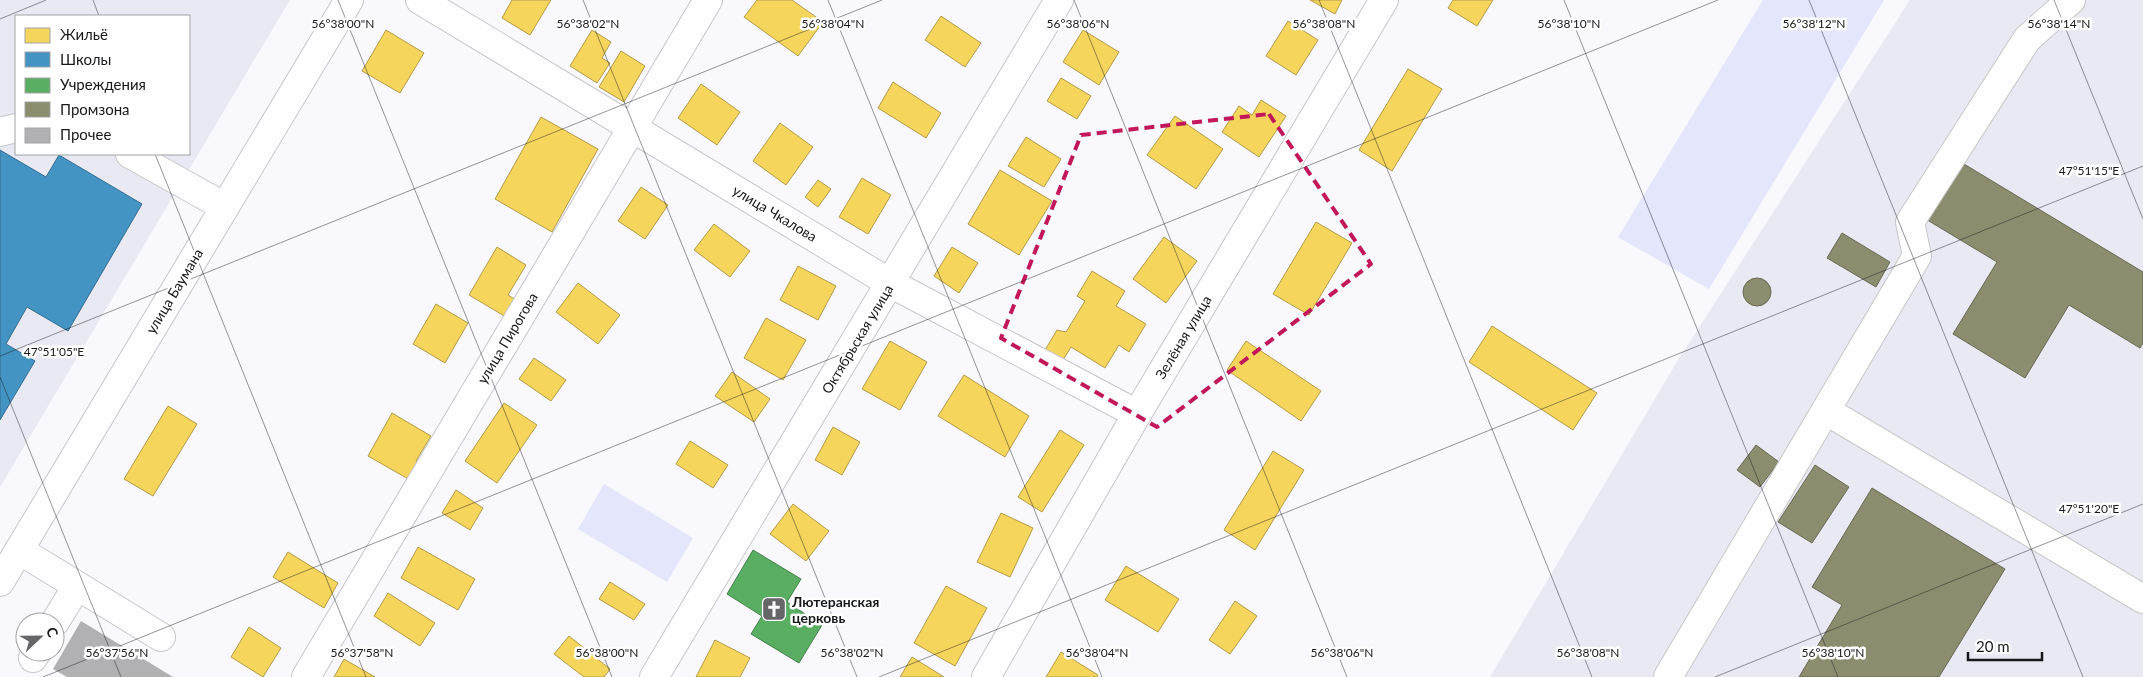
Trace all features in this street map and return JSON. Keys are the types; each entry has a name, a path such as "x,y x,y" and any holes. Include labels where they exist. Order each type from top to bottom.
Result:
{"street":[{"name":"улица Баумана","path":"0,582 349,0"},
{"name":"улица Чкалова","path":"420,0 633,126 890,283 1137,414"},
{"name":"улица Пирогова","path":"306,677 708,0"},
{"name":"Октябрьская улица","path":"654,677 1059,0"},
{"name":"Зелёная улица","path":"986,677 1137,414 1384,0"},
{"path":"1668,677 1917,256 1910,222 2027,39 2072,0"},
{"path":"0,132 15,128"},
{"path":"132,155 225,207"},
{"path":"1830,413 2143,598"},
{"path":"19,550 161,637"},
{"path":"61,612 77,586"}],"highlighted area":[{"path":"1269,114 1371,264 1157,427 1001,338 1081,135"}],"shaded area":[{"path":"0,0 290,0 0,487"},
{"path":"1763,0 1884,0 1709,289 1618,237"},
{"path":"1910,0 2143,0 2143,677 1490,677 1678,360"},
{"path":"604,484 693,538 667,582 578,529"}],"building: Жильё":[{"path":"512,0 551,0 530,35 502,18"},
{"path":"757,0 792,0 823,22 798,56 744,17"},
{"path":"1310,0 1342,0 1335,14"},
{"path":"1453,0 1493,0 1477,26 1448,8"},
{"path":"941,16 981,43 965,67 925,40"},
{"path":"1288,21 1318,40 1296,75 1266,56"},
{"path":"386,30 424,53 400,93 362,71"},
{"path":"592,30 611,42 602,58 610,63 597,83 570,66"},
{"path":"1083,30 1119,52 1099,85 1063,62"},
{"path":"621,51 645,66 624,102 599,87"},
{"path":"1408,69 1442,89 1392,171 1359,150"},
{"path":"1061,78 1091,96 1077,119 1047,101"},
{"path":"893,82 941,113 926,138 878,108"},
{"path":"701,84 740,112 717,145 678,118"},
{"path":"1261,100 1286,116 1259,157 1222,132 1239,106 1252,115"},
{"path":"1175,116 1223,149 1196,189 1147,155"},
{"path":"541,117 598,149 552,232 495,199"},
{"path":"780,123 813,147 786,185 753,161"},
{"path":"1026,137 1061,159 1044,187 1008,166"},
{"path":"1000,170 1052,201 1019,255 968,224"},
{"path":"862,178 891,195 868,234 839,217"},
{"path":"818,180 831,189 818,207 805,197"},
{"path":"641,187 668,205 645,239 618,221"},
{"path":"1316,222 1352,243 1309,315 1273,294"},
{"path":"714,224 750,251 730,277 694,250"},
{"path":"1164,237 1197,261 1166,303 1133,279"},
{"path":"497,247 526,265 508,295 516,300 506,317 469,295"},
{"path":"952,247 978,263 959,293 934,276"},
{"path":"798,266 836,286 818,320 780,300"},
{"path":"1092,271 1125,291 1116,306 1146,324 1129,352 1119,345 1105,368 1071,347 1063,360 1045,350 1057,330 1066,332 1085,301 1077,296"},
{"path":"578,283 620,315 598,344 556,312"},
{"path":"436,304 468,323 445,363 413,344"},
{"path":"766,318 806,340 783,380 744,358"},
{"path":"1492,326 1597,393 1573,430 1469,362"},
{"path":"890,341 927,362 900,410 862,389"},
{"path":"1246,341 1321,391 1301,421 1227,370"},
{"path":"534,358 566,380 551,401 519,379"},
{"path":"732,372 770,399 754,422 715,396"},
{"path":"964,375 1029,416 1005,457 938,416"},
{"path":"504,403 537,425 497,483 465,461"},
{"path":"168,406 197,424 153,496 124,479"},
{"path":"392,413 431,436 416,461 420,463 410,480 368,456"},
{"path":"833,427 860,442 842,475 815,460"},
{"path":"1060,430 1084,445 1042,512 1018,497"},
{"path":"690,441 728,465 713,488 676,464"},
{"path":"1273,451 1304,470 1255,550 1224,530"},
{"path":"456,490 483,508 470,530 442,513"},
{"path":"793,504 829,531 806,561 770,534"},
{"path":"1001,513 1033,528 1010,577 977,562"},
{"path":"418,547 475,579 458,610 401,578"},
{"path":"288,552 338,583 324,608 273,577"},
{"path":"1126,566 1179,599 1158,632 1105,600"},
{"path":"610,582 645,604 634,620 599,599"},
{"path":"946,586 987,608 955,666 914,643"},
{"path":"388,593 435,623 420,646 374,616"},
{"path":"1235,601 1257,616 1230,654 1209,640"},
{"path":"249,627 281,648 263,677 231,657"},
{"path":"569,636 610,669 604,677 584,677 554,654"},
{"path":"715,640 750,658 740,677 696,677"},
{"path":"1061,652 1098,675 1097,677 1046,677"},
{"path":"912,657 944,677 900,677"},
{"path":"344,659 375,677 334,677"}],"building: Школы":[{"path":"0,150 46,177 59,155 142,204 68,331 27,307 6,344 35,361 0,420"}],"building: Учреждения":[{"name":"Лютеранская церковь","path":"753,550 801,579 787,602 822,625 799,663 751,634 762,616 727,594"}],"building: Промзона":[{"path":"1954,158 2143,272 2143,343 2140,348 2069,305 2025,378 1953,334 1997,262 1919,215"},
{"path":"1842,233 1890,262 1876,287 1827,258"},
{"path":"1757,278 1767,282 1771,292 1767,302 1757,306 1747,302 1743,292 1747,282"},
{"path":"1756,445 1779,462 1760,487 1737,470"},
{"path":"1815,465 1849,487 1812,543 1778,522"},
{"path":"1872,488 2005,569 1939,677 1799,677 1842,605 1812,587"}],"building: Прочее":[{"path":"81,621 173,677 67,677 53,669 57,662 65,662 65,648"}],"place":[{"name":"Лютеранская церковь","path":"774,609"}]}
